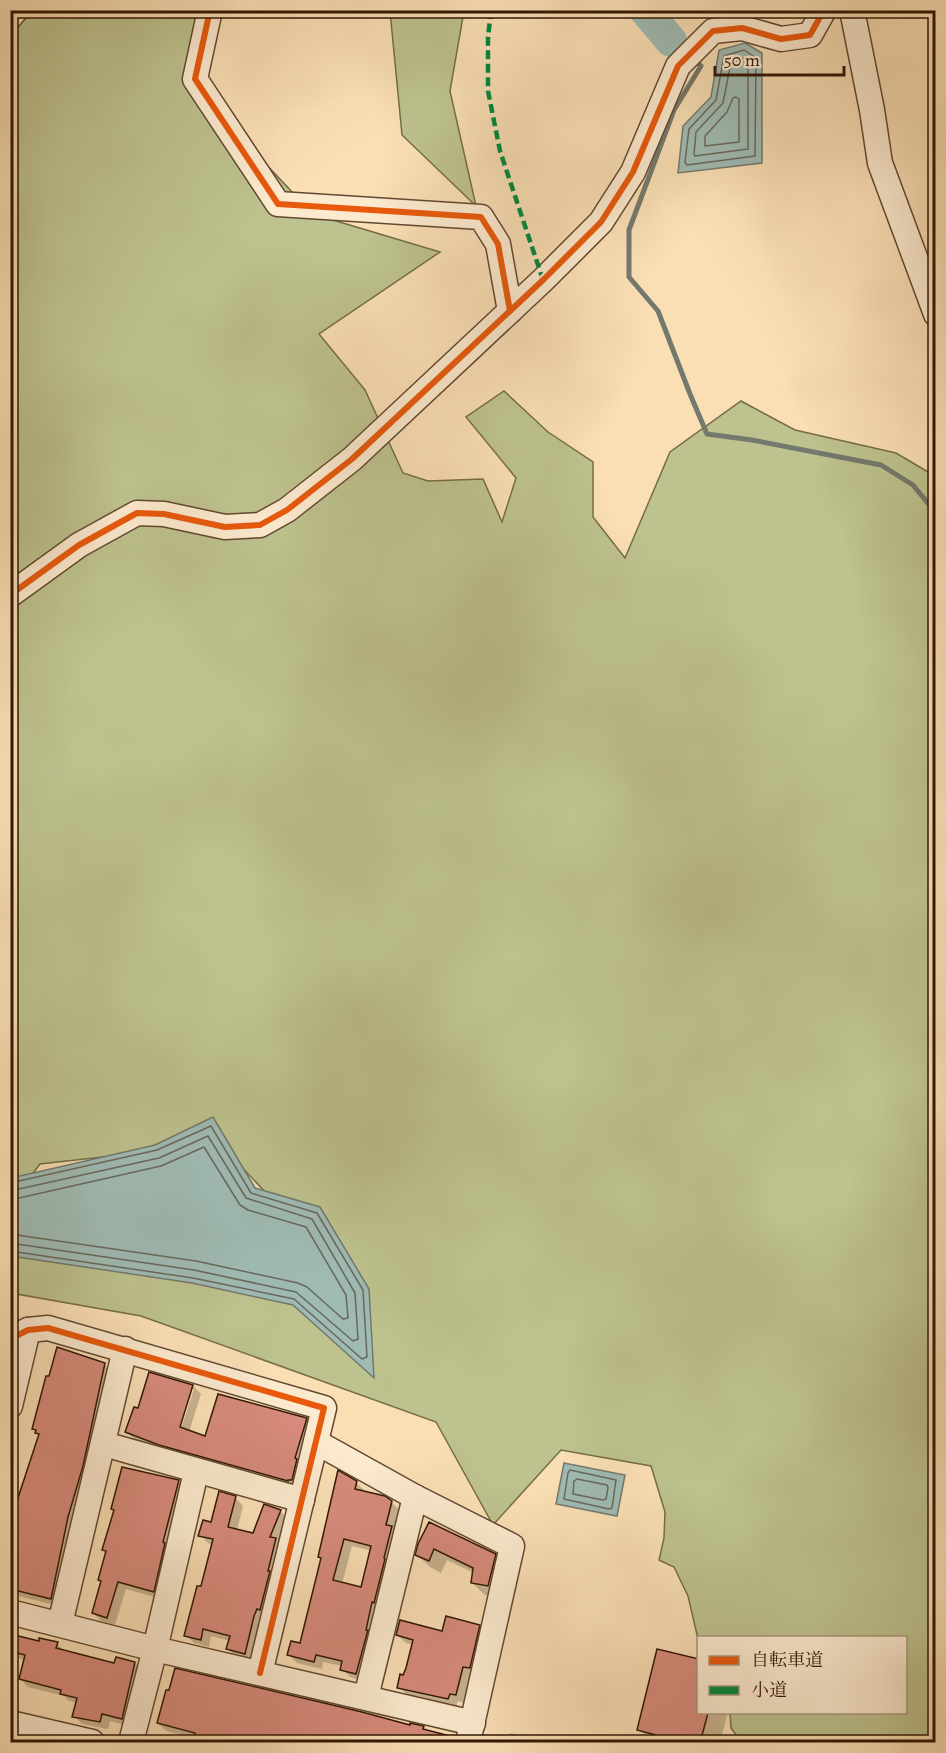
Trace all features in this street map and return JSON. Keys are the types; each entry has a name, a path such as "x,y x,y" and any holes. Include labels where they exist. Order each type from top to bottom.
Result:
{"street":[{"path":"10,17 16,10"},
{"path":"210,10 195,79 278,204 481,217 498,244 510,311"},
{"path":"10,595 79,545 137,513 164,514 225,526 260,525 287,510 352,459 601,222 633,172 678,66 700,42 713,31 742,28 781,39 810,34 824,10"},
{"path":"852,10 880,163 936,314"},
{"path":"10,1406 24,1328 125,1349 324,1408 260,1672"},
{"path":"60,1624 125,1349"},
{"path":"10,1612 155,1649 366,1697 470,1733 512,1546 415,1497 316,1442"},
{"path":"104,1444 196,1472 302,1500"},
{"path":"131,1743 196,1472"},
{"path":"366,1697 415,1497"},
{"path":"10,1723 92,1743"}],"green space":[{"path":"11,11 195,11 207,102 313,214 440,252 319,334 365,390 403,473 428,481 483,479 502,522 516,478 466,417 504,391 548,432 593,462 593,517 625,558 670,452 741,401 795,430 896,453 935,476 935,1742 741,1742 731,1728 730,1714 907,1714 907,1636 697,1636 688,1596 674,1567 659,1560 664,1538 665,1512 651,1466 561,1450 493,1525 436,1422 141,1316 11,1293 11,1239 300,1229 220,1144 40,1164 11,1202"},
{"path":"390,11 464,11 450,91 476,206 402,135"}],"water":[{"path":"745,43 762,53 762,163 678,173 683,126 711,97 719,50"},
{"path":"213,1117 255,1188 320,1207 369,1289 374,1378 293,1305 192,1283 11,1256 11,1178 155,1145"},
{"path":"564,1463 625,1475 617,1516 556,1504"}],"building":[{"path":"57,1347 105,1363 51,1599 10,1589 10,1512 13,1513 39,1434 32,1429 46,1376 49,1376"},
{"path":"149,1372 193,1385 180,1427 205,1436 218,1394 307,1418 295,1458 297,1459 292,1480 288,1481 159,1445 125,1432 134,1407 138,1408"},
{"path":"122,1467 179,1480 163,1542 165,1543 154,1592 118,1582 107,1618 92,1613 106,1551 102,1550 114,1510 111,1509"},
{"path":"338,1470 357,1481 355,1489 385,1496 392,1501 386,1525 392,1526 356,1674 340,1670 342,1661 316,1655 314,1662 287,1655 291,1641 300,1643 321,1558 318,1557","holes":["344,1539 371,1546 361,1587 333,1580"]},
{"path":"219,1491 236,1496 228,1527 253,1533 264,1504 281,1510 270,1537 276,1538 268,1571 270,1571 260,1610 257,1609 254,1616 245,1654 226,1649 230,1636 203,1629 201,1640 184,1636 197,1586 201,1586 213,1539 198,1536 203,1520 211,1522"},
{"path":"429,1522 496,1554 488,1586 471,1583 473,1568 434,1549 429,1561 415,1555"},
{"path":"446,1616 480,1625 470,1668 463,1667 456,1695 450,1694 448,1699 397,1688 400,1674 403,1675 406,1668 413,1640 396,1635 400,1620 442,1631"},
{"path":"10,1634 39,1641 39,1638 58,1642 56,1648 114,1663 116,1657 135,1662 122,1719 102,1714 100,1722 72,1717 77,1698 60,1694 61,1690 19,1679 25,1655 10,1651"},
{"path":"657,1649 697,1659 697,1714 708,1714 700,1743 686,1743 637,1730"},
{"path":"175,1668 410,1725 410,1723 424,1726 423,1729 454,1737 454,1743 408,1743 389,1737 387,1743 207,1743 194,1739 195,1733 157,1723"}],"waterway":[{"path":"645,10 671,41"},
{"path":"671,41 683,51"},
{"path":"693,59 701,66 674,110 629,230 629,277 658,311 707,434 752,440 881,465 913,485 936,513"}],"marked path":[{"path":"491,10 488,38 488,91 500,151 543,280"}],"cycle path":[{"path":"210,10 195,79 278,204 481,217 498,244 510,311"},
{"path":"10,595 79,545 137,513 164,514 225,527 260,525 287,510 352,459 543,280 601,222 633,172 678,66 713,31 742,28 781,39 810,35 824,10"},
{"path":"10,1339 28,1330 48,1328 324,1408 260,1673"}]}
